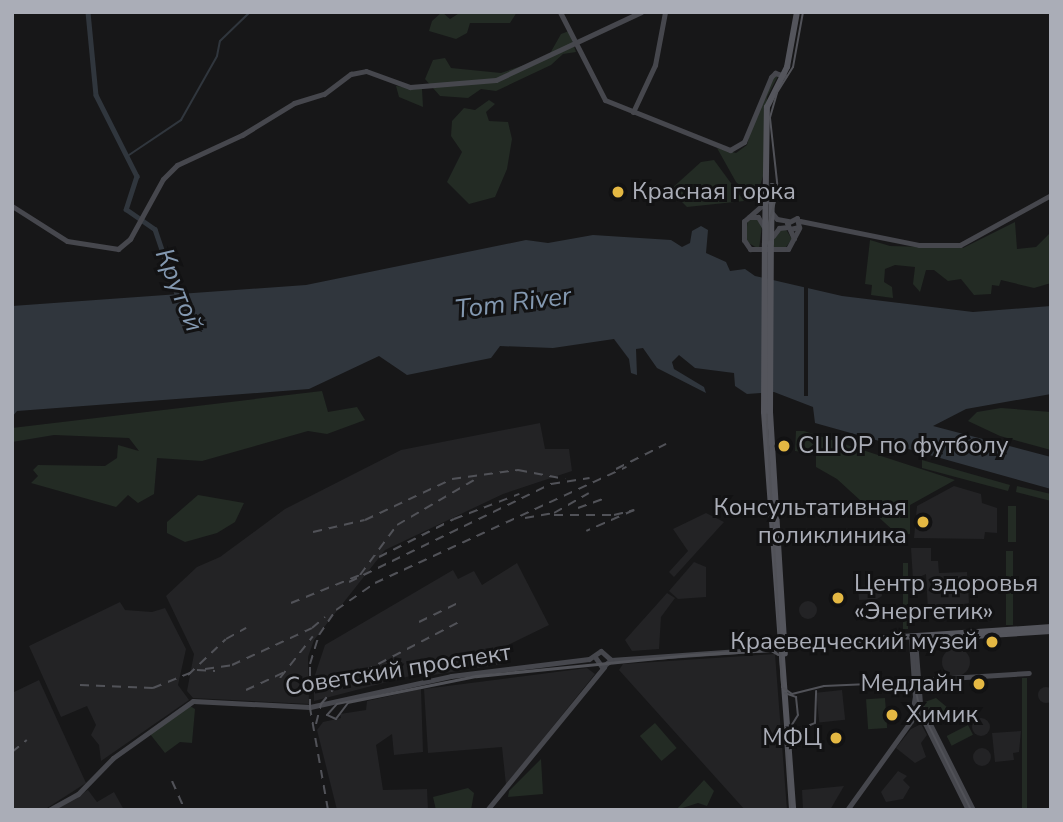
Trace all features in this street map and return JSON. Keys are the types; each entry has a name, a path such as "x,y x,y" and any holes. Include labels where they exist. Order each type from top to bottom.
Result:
{"main road":[{"path":"560,12 604,99 732,151 744,142 771,77 784,76"},
{"path":"12,206 67,241 118,248 177,165 236,138 293,103 324,94 356,72 366,71 410,87 486,81 641,12"},
{"path":"633,112 655,65 665,12"},
{"path":"768,243 765,229 767,107 784,76 799,12"},
{"path":"784,76 772,94 768,114 771,212 768,243 767,412 794,810"},
{"path":"768,243 774,231 789,225 799,225 919,245 965,245 1051,195"},
{"path":"767,199 763,208 745,218 744,242 753,250 785,250 794,241 799,225 794,217 789,225"},
{"path":"771,212 777,219 789,225 794,241"},
{"path":"743,233 752,216 759,218 765,229"},
{"path":"487,810 599,676 598,663 611,658 1051,629"},
{"path":"912,638 920,704 971,810"},
{"name":"Советский проспект","path":"49,810 78,794 108,762 193,701 310,707 421,683 598,663 604,650 611,658"},
{"path":"916,680 1029,673"},
{"path":"847,810 911,721 916,680"},
{"path":"915,703 971,810"},
{"path":"911,721 922,717"}],"shaded area":[{"path":"442,12 450,19 461,12 517,12 510,23 470,23 467,33 456,39 429,31 432,21"},
{"path":"569,31 576,52 563,54 551,65 496,91 481,89 468,98 440,96 425,79 433,60 445,58 451,68 501,73 548,57 561,34"},
{"path":"774,76 778,76 767,97 764,173 756,199 736,182 717,148 736,153 747,145 757,107"},
{"path":"396,86 422,89 423,107 399,97"},
{"path":"489,100 495,104 486,112 489,121 508,122 512,139 507,169 495,197 469,204 447,182 462,152 451,136 452,121 464,108 475,110"},
{"path":"714,160 744,201 687,207 670,190 701,162"},
{"path":"757,217 762,226 759,249 745,241 748,219"},
{"path":"1015,222 1017,249 1036,247 1049,234 1051,283 1034,288 1001,280 999,286 992,285 991,294 974,295 961,279 948,281 934,270 926,270 920,292 913,284 915,267 895,265 885,269 884,282 892,287 893,298 871,295 872,285 865,284 870,240 890,246 963,248"},
{"path":"785,228 792,239 786,247 773,248 774,232"},
{"path":"322,391 328,412 357,407 365,420 327,434 308,431 202,461 157,458 154,494 138,503 128,495 116,507 31,483 38,476 33,470 38,465 105,466 117,458 118,445 139,451 129,438 54,435 12,442 12,428"},
{"path":"1001,408 1051,412 1051,450 1000,436 968,421 977,412"},
{"path":"540,423 545,449 569,449 572,471 503,494 385,550 314,640 308,657 309,704 193,698 187,691 194,654 166,596 197,567 220,557 285,509 401,450"},
{"path":"796,431 804,431 955,480 910,505 910,534 897,534 837,479 816,467 816,454 795,451"},
{"path":"922,460 1010,485 1008,491 922,468"},
{"path":"954,486 981,494 982,503 997,508 997,533 985,532 984,539 914,538 917,506"},
{"path":"1017,486 1051,494 1051,501 1016,492"},
{"path":"198,495 244,503 235,522 217,533 185,542 167,533 167,522"},
{"path":"1008,506 1016,506 1016,542 1008,542"},
{"path":"706,513 724,522 674,577 669,572 688,551 673,529"},
{"path":"911,548 931,548 931,561 938,561 939,573 967,572 969,603 928,611 926,574 913,580"},
{"path":"1006,551 1013,551 1013,625 1006,625"},
{"path":"694,562 706,567 706,597 678,599 669,591"},
{"path":"517,563 549,625 500,649 503,664 420,677 418,674 314,701 314,678 325,645 453,570 458,579 474,571 482,585"},
{"path":"903,563 908,563 908,629 903,629"},
{"path":"881,585 882,596 859,600 858,586"},
{"path":"667,593 675,598 661,617 659,649 632,651 625,640"},
{"path":"808,601 814,604 817,610 814,616 808,619 802,616 799,610 802,604"},
{"path":"120,602 125,610 152,612 165,608 186,649 178,685 189,700 101,761 99,745 91,735 96,725 87,706 61,717 29,646"},
{"path":"956,648 966,652 970,662 966,672 956,676 946,672 942,662 946,652"},
{"path":"775,654 787,810 745,810 619,670 623,664"},
{"path":"587,668 595,674 506,785 502,747 428,753 424,689"},
{"path":"1022,678 1027,678 1027,810 1022,810"},
{"path":"39,680 86,783 44,810 12,810 12,693"},
{"path":"1046,687 1054,695 1046,703 1038,695"},
{"path":"421,689 423,752 394,755 392,734 376,745 383,790 427,789 428,810 337,810 317,730 323,722 341,718 340,714 366,710 367,701"},
{"path":"842,690 845,720 819,723 816,693"},
{"path":"885,698 887,728 868,729 866,699"},
{"path":"936,698 954,714 940,720 929,717 922,703"},
{"path":"190,706 195,709 192,743 180,742 165,753 150,734"},
{"path":"981,718 987,721 990,727 987,733 981,736 975,733 972,727 975,721"},
{"path":"655,723 677,748 662,761 640,736"},
{"path":"921,724 927,735 921,743 926,757 915,763 896,748 911,729"},
{"path":"968,725 973,735 952,746 947,736"},
{"path":"1021,731 1019,752 1013,753 1014,760 995,762 992,733"},
{"path":"982,748 988,751 991,757 988,763 982,766 976,763 973,757 976,751"},
{"path":"541,759 543,794 508,797 509,791"},
{"path":"898,771 907,776 903,780 910,787 903,799 886,802 881,792"},
{"path":"704,780 714,791 707,806 698,803 676,810"},
{"path":"844,786 830,810 803,810 802,790"},
{"path":"468,788 474,793 471,810 436,810 433,797"},
{"path":"88,790 97,802 114,792 124,810 56,810"}],"water":[{"name":"Tom River","path":"701,226 708,230 706,253 726,262 730,271 745,269 755,276 842,296 973,312 1051,306 1051,394 966,409 933,426 1051,457 1051,489 815,423 813,407 774,392 747,394 735,386 734,373 695,368 679,355 672,362 674,369 704,387 706,393 657,368 643,348 636,349 637,375 631,373 629,359 614,339 553,348 500,346 491,358 407,375 379,356 309,389 17,411 12,417 12,306 306,285 526,240 548,243 593,235 671,240 682,247 690,243 692,231"}],"pier":[{"path":"804,284 808,284 808,396 804,396"}],"waterway":[{"name":"Крутой","path":"88,12 96,95 137,176 126,209 155,229 178,297"},
{"path":"129,155 181,120 217,56 220,41 250,12"}],"tram line":[{"path":"803,12 793,67 777,93 770,118 778,191 769,223 767,424 782,687 792,694 824,686 914,682 919,706 971,810"},
{"path":"778,655 771,651 688,656 476,677 348,703 336,719 327,715 337,704 476,676 691,655 772,649 779,655"},
{"path":"810,725 815,723 816,691"},
{"path":"785,693 796,697 798,715 785,736 790,810"}],"railway":[{"path":"616,469 666,444"},
{"path":"328,810 310,708 310,664 319,635 336,610 375,583 626,467"},
{"path":"313,532 365,520 452,479 518,470 565,479"},
{"path":"349,582 551,484 590,478"},
{"path":"291,603 360,575 397,525 474,480"},
{"path":"525,518 554,513 589,493"},
{"path":"379,557 454,519 519,494"},
{"path":"578,508 606,498"},
{"path":"554,515 614,515 634,510 586,531"},
{"path":"419,622 458,603"},
{"path":"205,669 232,665 312,628 325,617"},
{"path":"316,724 321,704 336,686 461,621"},
{"path":"188,675 226,639 246,628"},
{"path":"280,678 313,636"},
{"path":"80,685 153,688 197,670 215,671"},
{"path":"246,690 285,672"},
{"path":"12,752 27,740"},
{"path":"172,781 185,810"}],"place":[{"name":"Красная горка","path":"618,192"},
{"name":"СШОР по футболу","path":"784,446"},
{"name":"Консультативная поликлиника","path":"923,522"},
{"name":"Центр здоровья «Энергетик»","path":"838,598"},
{"name":"Краеведческий музей","path":"992,642"},
{"name":"Медлайн","path":"979,684"},
{"name":"Химик","path":"892,715"},
{"name":"МФЦ","path":"836,738"}]}
